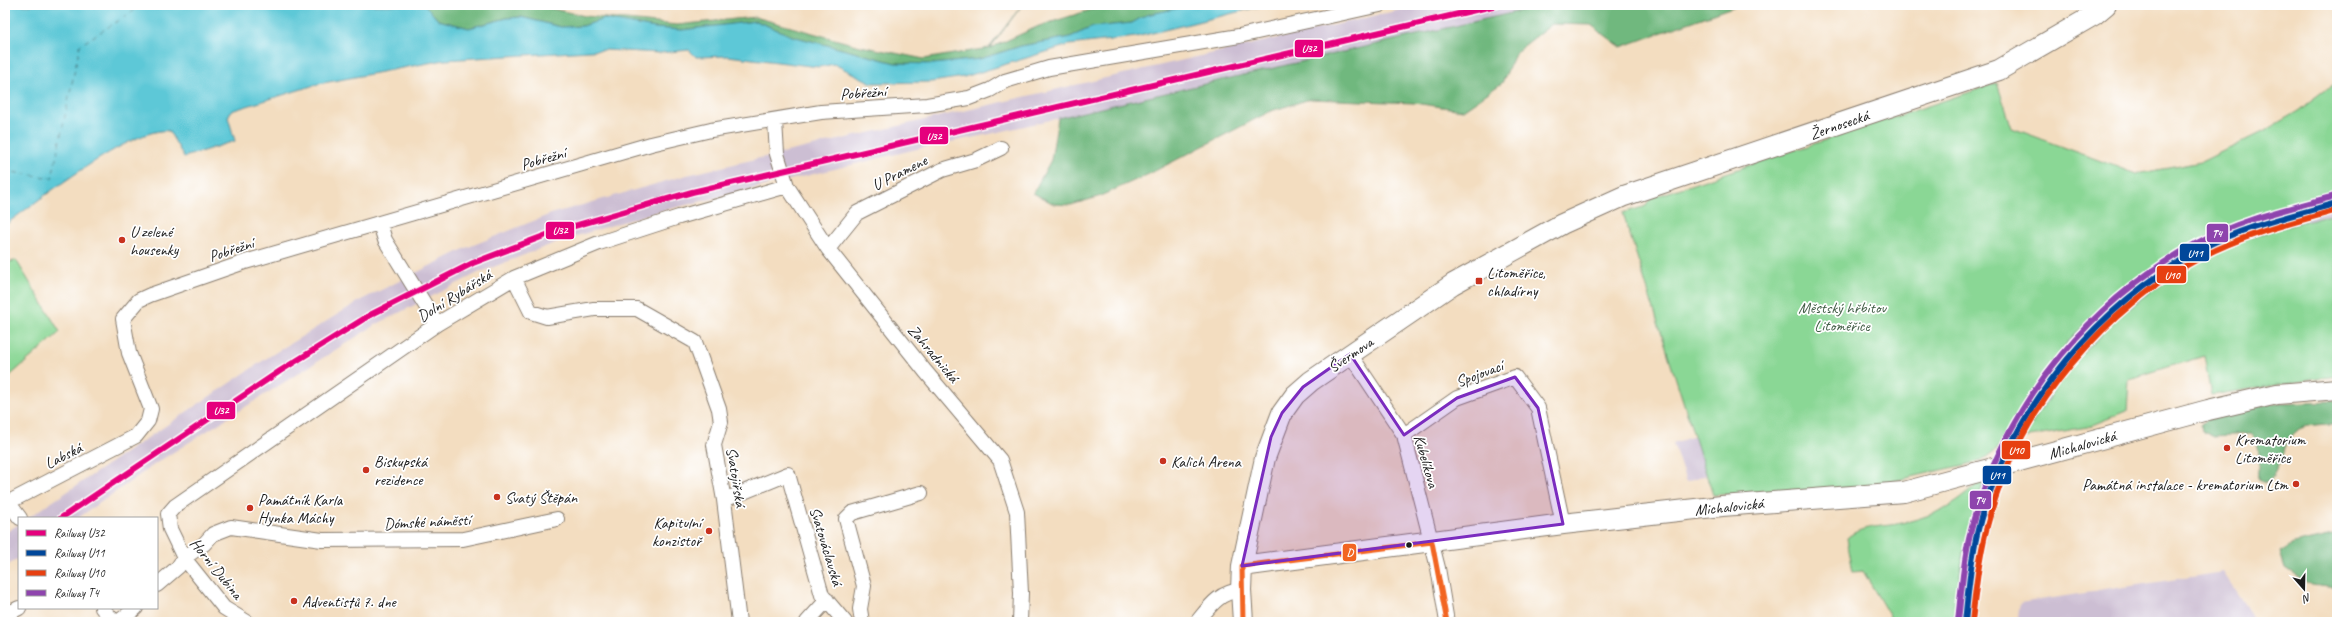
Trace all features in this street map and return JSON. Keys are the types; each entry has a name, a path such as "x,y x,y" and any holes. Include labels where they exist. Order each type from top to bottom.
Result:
{"main road":[{"name":"Žernosecká","path":"1562,224 1624,196 1999,70 2094,14 2106,5"},
{"name":"Švermova","path":"1243,622 1240,590 1242,566 1265,458 1282,413 1303,387 1453,284 1562,224"},
{"name":"Michalovická","path":"1242,566 1563,524 1722,506 1904,492 2208,410 2277,394 2337,388"}],"street":[{"name":"Pobřežní","path":"136,436 148,421 151,409 129,353 123,319 140,300 150,295 245,262 651,144 710,130 775,121 828,111 927,105 969,98 990,90 1005,80 1049,68 1239,36 1380,5"},
{"name":"Zahradnická","path":"775,121 777,154 787,186 828,249 925,371 1000,460 1017,512 1021,593 1020,622"},
{"name":"U Pramene","path":"828,249 857,213 942,170 976,160 1001,148"},
{"name":"Dolní Rybářská","path":"175,506 437,324 514,278 599,243 679,217 787,186"},
{"path":"380,224 385,240 437,324"},
{"name":"Svatojiřská","path":"514,278 532,312 548,317 594,309 637,309 695,342 719,409 721,422 714,445 724,500 739,622"},
{"name":"Kubelíkova","path":"1350,354 1404,435 1432,542 1447,622"},
{"name":"Spojovací","path":"1404,435 1457,398 1515,377 1538,408 1563,524"},
{"name":"Labská","path":"7,503 136,436"},
{"name":"Svatováclavská","path":"724,500 788,474 822,595 845,622"},
{"path":"862,622 860,609 864,586 846,519 852,513 921,493"},
{"path":"7,503 19,517"},
{"name":"Horní Dubina","path":"175,506 168,514 170,529 184,558 224,608 247,622"},
{"name":"Dómské náměstí","path":"158,584 178,567 184,558 204,544 213,534 231,527 322,540 463,539 557,519"},
{"path":"1197,622 1217,597 1230,591 1240,590"},
{"path":"807,622 827,600"},
{"path":"5,615 18,608"},
{"path":"103,609 115,622"},
{"path":"118,622 135,609"}],"highlighted area":[{"path":"1350,354 1404,435 1457,398 1515,377 1538,408 1563,524 1242,566 1271,437 1282,413 1303,387"}],"shaded area":[{"path":"1421,5 1546,5 990,134 921,148 649,214 560,241 478,273 375,325 161,460 79,517 29,517 270,356 361,300 466,248 551,214 687,175"},
{"path":"2337,193 2337,212 2281,228 2226,248 2175,275 2122,313 2083,352 2047,402 2014,456 1989,521 1977,581 1974,622 1956,622 1959,579 1964,548 1972,516 1986,476 2013,420 2069,340 2111,299 2165,260 2195,242 2219,231 2275,210"},
{"path":"1695,436 1707,474 1686,482 1673,443"},
{"path":"18,525 18,559 5,567 5,533"},
{"path":"2223,572 2256,622 2017,622 2020,603"}],"green space":[{"path":"425,5 535,5 585,16 677,25 755,17 856,45 924,59 989,48 1022,5 990,48 1039,26 1106,5 1193,5 1147,15 1132,23 1093,27 1070,37 1021,46 980,59 933,64 895,63 792,36 756,21 682,30 655,28 604,19 583,26 561,27 521,17 507,18 469,28 438,20"},
{"path":"1546,5 1738,5 1621,47 1591,25 1552,24 1516,52 1502,83 1463,110 1414,103 1310,99 1271,111 1149,174 1098,197 1071,205 1054,204 1033,193 1051,160 1058,118"},
{"name":"Městský hřbitov Litoměřice","path":"2337,82 2337,193 2275,210 2219,231 2165,260 2111,299 2069,340 2031,392 1998,448 1981,461 1868,487 1713,495 1623,213 1646,206 1651,198 1997,83 2012,128 2136,174 2201,162 2264,131 2298,111"},
{"path":"2337,212 2337,376 2211,395 2204,356 2129,379 2127,411 2087,427 2024,438 2062,379 2084,352 2109,326 2135,303 2163,282 2193,264 2239,242 2280,228"},
{"path":"16,260 60,332 5,380 5,264"},
{"path":"2337,401 2337,424 2305,427 2296,431 2290,437 2270,481 2265,483 2259,480 2259,449 2255,438 2251,434 2212,436 2201,431 2200,425 2206,419 2274,403"},
{"path":"1986,476 1969,530 1961,566 1956,622 1893,622 1863,571 1853,572 1847,538 1866,528 1895,525 1927,516 1957,500"},
{"path":"2337,534 2337,588 2311,585 2285,568 2280,552 2293,544"}],"water":[{"path":"5,5 425,5 438,20 469,28 507,18 521,17 561,27 583,26 604,19 655,28 682,30 756,21 792,36 895,63 933,64 980,59 1021,46 1070,37 1093,27 1132,23 1146,15 1193,5 1266,5 1136,37 1069,45 964,77 931,82 872,83 834,64 819,67 728,56 696,57 689,50 660,53 605,50 444,60 318,84 231,111 228,117 235,141 184,157 169,131 153,132 110,152 61,184 5,225"}],"ferry route":[{"path":"5,171 52,178 80,45 143,5"}],"rail line":[{"name":"U32","path":"62,517 280,371 370,315 473,263 557,231 692,192 1497,5"},
{"name":"T4","path":"1958,621 1970,534 1978,506 1994,465 2013,426 2036,389 2062,354 2091,322 2123,293 2158,267 2195,244 2228,228 2335,196"},
{"name":"U11","path":"1965,622 1974,550 1984,508 2000,468 2019,430 2042,393 2068,359 2096,328 2128,299 2162,273 2199,250 2249,228 2337,203"},
{"name":"U10","path":"1972,622 1984,539 1991,512 2005,472 2023,434 2046,398 2072,363 2101,332 2133,303 2167,278 2203,256 2252,235 2337,210"}],"transit line":[{"name":"D","path":"1243,622 1242,566 1432,542 1447,622"}],"place":[{"name":"U zelené housenky","path":"122,240"},
{"name":"Litoměřice, chladírny","path":"1479,281"},
{"name":"Krematorium Litoměřice","path":"2227,448"},
{"name":"Kalich Arena","path":"1163,461"},
{"name":"Biskupská rezidence","path":"366,470"},
{"name":"Památná instalace - krematorium Ltm","path":"2296,484"},
{"name":"Svatý Štěpán","path":"497,497"},
{"name":"Památník Karla Hynka Máchy","path":"250,508"},
{"name":"Kapitulní konzistoř","path":"709,531"},
{"name":"Adventistů 7. dne","path":"294,601"}]}
